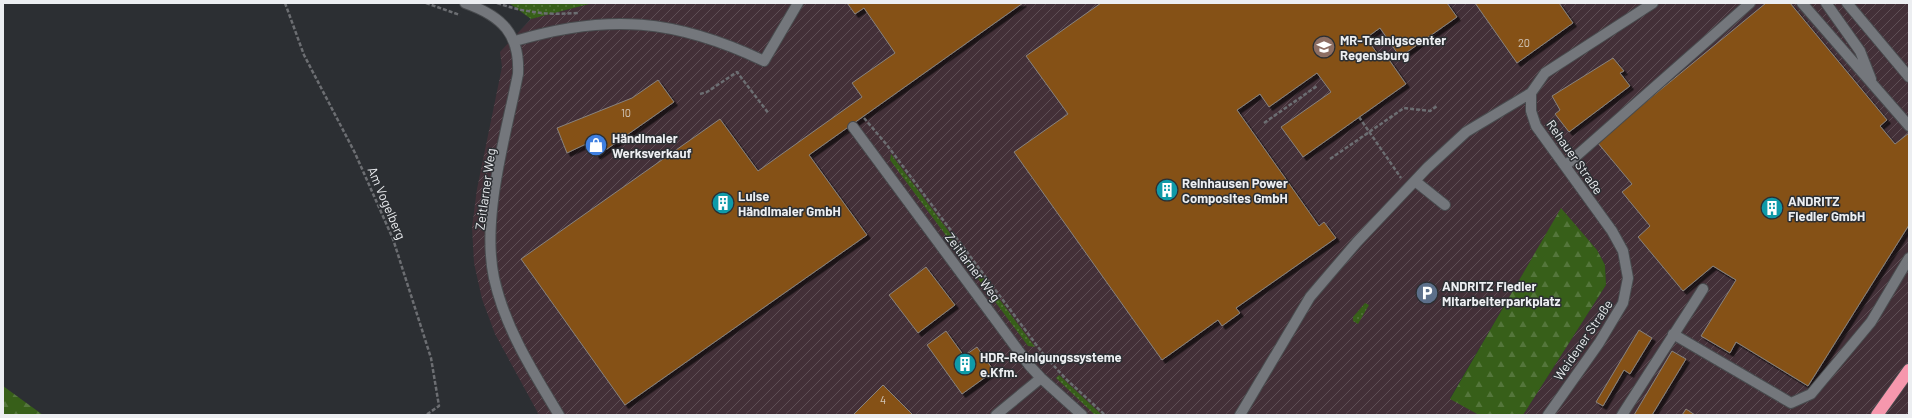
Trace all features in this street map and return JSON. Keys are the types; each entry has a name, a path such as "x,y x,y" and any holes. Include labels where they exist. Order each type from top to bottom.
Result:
{"highway":[{"path":"1877,415 1909,370"}],"street":[{"name":"Zeitlarner Weg","path":"466,3 483,10 506,26 515,42 519,58 518,74 496,184 493,208 491,252 494,278 513,335 559,415"},
{"path":"515,42 547,32 581,26 631,24 663,27 703,36 736,48 764,61 798,3"},
{"path":"1240,415 1310,297 1357,242 1412,184 1466,132 1531,93 1545,73 1653,3"},
{"path":"1565,166 1750,3"},
{"path":"1802,3 1909,126"},
{"path":"1826,3 1860,51 1874,86"},
{"path":"1847,3 1909,77"},
{"name":"Rehauer Straße","path":"1531,93 1531,111 1536,126 1612,231"},
{"name":"Zeitlarner Weg","path":"852,127 1029,365 1041,378 1082,415"},
{"path":"1412,184 1445,205"},
{"name":"Weidener Straße","path":"1548,415 1599,343 1624,303 1628,278 1623,251 1612,231"},
{"path":"1673,334 1791,403 1811,394 1871,322 1909,258"},
{"path":"1622,415 1703,289"},
{"path":"996,415 1041,378"}],"path":[{"name":"Am Vogelberg","path":"285,3 304,55 355,153 393,239 431,358 439,406 426,415"},
{"path":"700,94 707,92 737,72 769,114"},
{"path":"1264,123 1317,86"},
{"path":"1330,159 1404,108 1430,111 1437,106"},
{"path":"1359,117 1412,184"},
{"path":"864,118 892,151 1044,355 1066,379 1105,415"}],"shaded area":[{"path":"593,3 1909,3 1909,415 1523,415 1606,285 1605,265 1597,250 1561,209 1450,398 1479,415 539,415 495,334 482,299 474,263 472,227 477,189 502,67 500,52 531,19"}],"green space":[{"path":"509,3 593,3 531,19"},
{"path":"891,154 1035,347 1028,346 890,160"},
{"path":"1561,208 1597,250 1605,265 1606,285 1523,415 1479,415 1450,399"},
{"path":"1365,303 1369,305 1358,324 1353,321 1353,317"},
{"path":"1059,375 1102,415 1095,415 1056,378"},
{"path":"3,386 43,415 3,415"}],"building":[{"name":"Luise Händlmaier GmbH","path":"847,3 1023,3 809,155 867,235 625,405 521,259 720,119 758,171 862,97 852,83 895,53 864,8 855,14"},
{"name":"Reinhausen Power Composites GmbH","path":"1101,3 1447,3 1457,17 1400,57 1380,28 1366,38 1380,57 1385,54 1406,84 1303,157 1281,127 1331,92 1317,73 1269,107 1260,94 1237,110 1319,226 1324,222 1336,238 1236,308 1240,313 1222,326 1218,320 1162,360 1014,152 1068,114 1026,56"},
{"path":"1475,3 1559,3 1573,23 1517,63"},
{"name":"ANDRITZ Fiedler GmbH","path":"1766,3 1790,3 1887,120 1880,126 1895,144 1909,133 1909,225 1808,386 1736,342 1730,353 1701,336 1736,280 1713,266 1683,291 1638,237 1650,226 1622,192 1632,184 1597,142"},
{"path":"1613,58 1624,71 1620,73 1630,86 1569,132 1555,114 1560,110 1552,96"},
{"path":"658,80 674,102 597,156 588,143 567,153 557,128 632,98"},
{"path":"926,267 955,305 918,333 889,295"},
{"path":"1639,330 1652,338 1630,374 1624,370 1603,406 1596,402"},
{"name":"HDR-Reinigungssysteme e.Kfm.","path":"946,331 964,356 977,347 994,371 962,394 927,345"},
{"path":"1672,351 1686,359 1652,415 1634,415"},
{"path":"883,385 913,415 853,415"},
{"path":"1686,409 1695,415 1682,415"}],"place":[{"name":"MR-Trainigscenter Regensburg","path":"1324,47"},
{"name":"Händlmaier Werksverkauf","path":"596,145"},
{"name":"Reinhausen Power Composites GmbH","path":"1167,190"},
{"name":"Luise Händlmaier GmbH","path":"723,203"},
{"name":"ANDRITZ Fiedler GmbH","path":"1772,208"},
{"name":"ANDRITZ Fiedler Mitarbeiterparkplatz","path":"1427,293"},
{"name":"HDR-Reinigungssysteme e.Kfm.","path":"965,364"}]}
